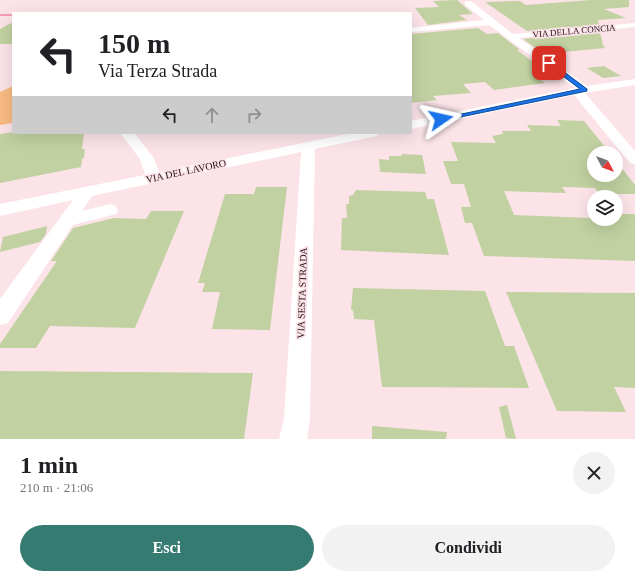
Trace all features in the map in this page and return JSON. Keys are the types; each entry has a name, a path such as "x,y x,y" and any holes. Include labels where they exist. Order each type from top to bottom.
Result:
{"street":[{"path":"468,2 491,22 513,36 581,91 635,160"},
{"path":"412,30 491,22"},
{"name":"VIA DELLA CONCIA","path":"513,36 635,25"},
{"path":"412,125 581,91 635,82"},
{"path":"128,134 147,158 153,178"},
{"name":"VIA DEL LAVORO","path":"0,210 367,134"},
{"name":"VIA SESTA STRADA","path":"293,439 297,418 308,146"},
{"path":"0,316 87,192"},
{"path":"67,221 110,210"}],"shaded area":[{"path":"12,86 12,123 0,125 0,92"}],"building":[{"path":"457,0 473,14 459,15 467,20 428,25 415,8 439,7 433,1"},
{"path":"591,0 629,0 629,7 604,9 626,18 598,20 599,25 527,31 485,2 520,1 526,5"},
{"path":"12,23 12,44 0,44 0,29"},
{"path":"478,28 487,34 498,33 520,50 517,50 554,77 541,80 545,83 494,90 485,82 463,84 471,93 433,96 437,100 412,103 412,34"},
{"path":"600,32 605,48 553,53 545,48 537,49 523,39"},
{"path":"604,66 621,76 603,78 587,68"},
{"path":"557,120 584,121 604,146 587,146 587,182 623,182 623,170 635,185 635,194 623,194 623,190 597,190 595,188 562,187 566,193 504,191 514,215 587,218 587,226 623,226 623,214 635,214 635,261 484,256 472,223 465,223 461,207 471,207 464,184 451,184 443,161 458,161 451,142 496,143 492,136 503,134 502,131 531,131 527,125 561,126"},
{"path":"12,132 12,134 84,134 82,149 85,149 81,167 0,183 0,134"},
{"path":"401,154 422,155 426,174 380,172 379,159 389,160 389,156 402,156"},
{"path":"256,187 287,187 270,330 212,329 220,292 202,292 205,283 198,283 225,194 254,194"},
{"path":"356,190 425,192 427,199 434,199 449,255 341,250 342,218 347,218 346,204 349,204 349,196 353,195"},
{"path":"151,211 184,211 135,328 50,326 36,348 0,348 0,344 57,261 51,261 73,228 114,218 146,219"},
{"path":"47,226 46,234 40,242 0,252 3,237"},
{"path":"353,288 485,291 505,346 514,346 529,388 382,387 374,320 354,319 353,310 351,310"},
{"path":"506,292 635,293 635,388 614,387 626,412 557,411"},
{"path":"0,371 253,373 244,439 0,439"},
{"path":"507,405 516,439 506,438 499,407"},
{"path":"372,426 447,432 446,439 372,439"}],"waterway":[{"path":"0,15 12,15"}],"route":[{"path":"441,119 585,90 549,63"}]}
